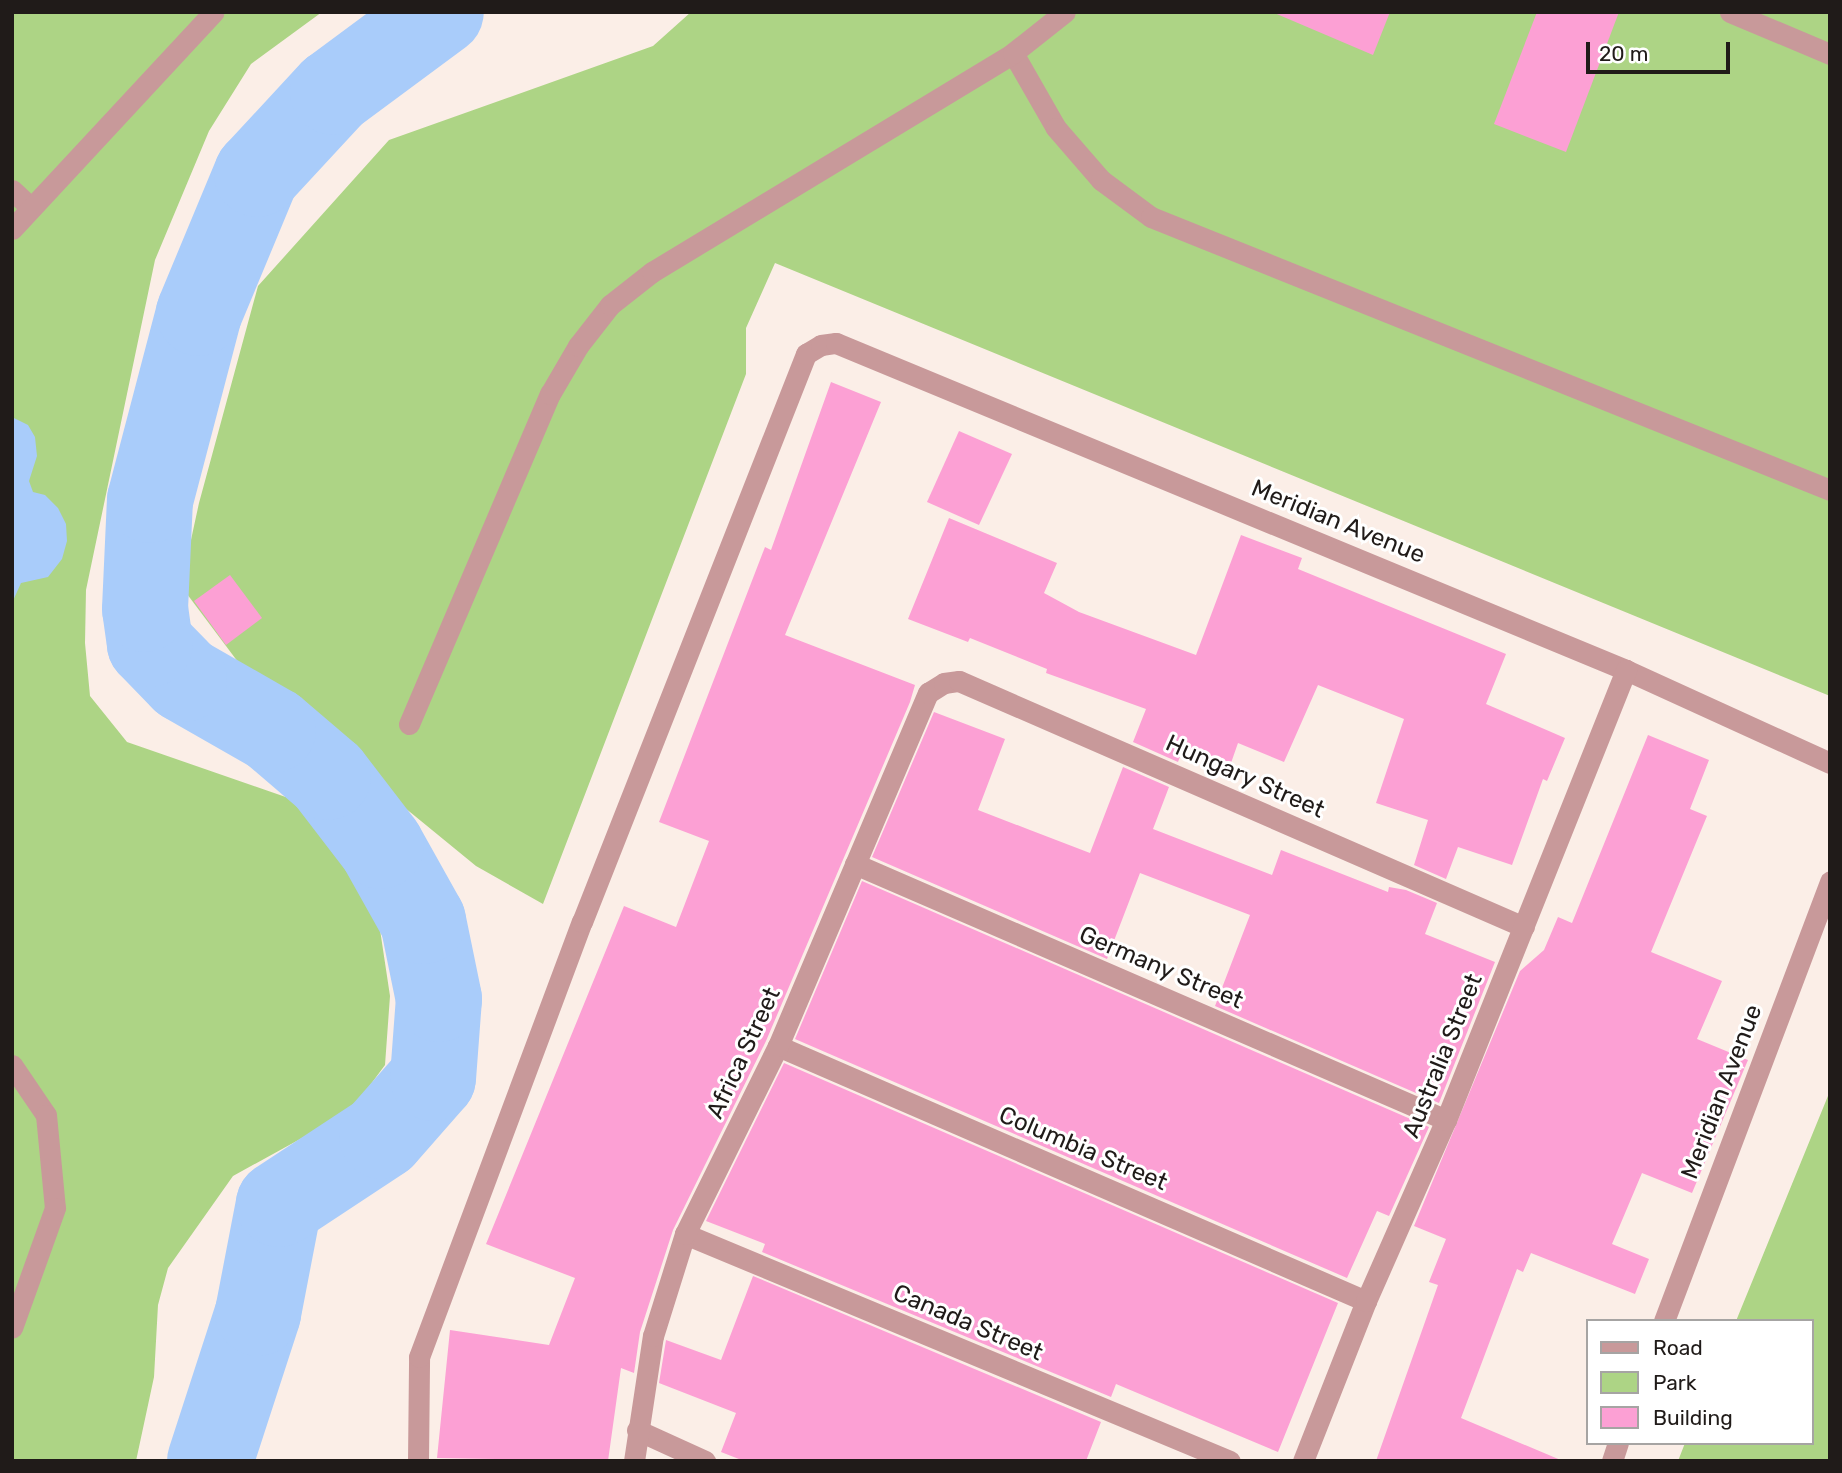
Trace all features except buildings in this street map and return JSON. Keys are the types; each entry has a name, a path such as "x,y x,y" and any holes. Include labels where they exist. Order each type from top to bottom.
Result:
{"street":[{"path":"12,229 214,12"},
{"path":"409,724 550,394 578,346 610,304 652,272 1013,53 1065,12"},
{"path":"1730,12 1830,54"},
{"path":"1013,53 1056,128 1101,180 1151,217 1830,490"},
{"path":"12,190 32,208"},
{"name":"Meridian Avenue","path":"418,1461 419,1357 582,922 806,354 821,345 836,343 1626,670 1830,763"},
{"name":"Australia Street","path":"1303,1461 1366,1301 1446,1120 1626,670"},
{"name":"Hungary Street","path":"944,683 959,681 1524,927"},
{"name":"Africa Street","path":"634,1461 653,1336 685,1234 778,1046 928,694 944,683"},
{"name":"Germany Street","path":"855,864 1446,1120"},
{"name":"Meridian Avenue","path":"1665,1319 1830,881"},
{"name":"Columbia Street","path":"778,1046 1366,1301"},
{"path":"12,1065 46,1115 55,1208 12,1328"},
{"name":"Canada Street","path":"685,1234 1230,1461"},
{"path":"637,1430 705,1461"}],"green space":[{"path":"12,12 322,12 251,64 209,131 155,260 86,590 85,643 90,696 127,742 300,802 345,860 379,923 390,996 385,1065 351,1111 233,1176 168,1268 158,1305 154,1377 136,1461 12,1461"},
{"path":"691,12 1830,12 1830,696 775,263 746,328 746,374 543,904 476,866 256,686 181,586 199,503 258,286 389,140 653,46"},
{"path":"1830,1091 1830,1461 1678,1461 1684,1445 1814,1445 1814,1319 1737,1319"}],"water":[{"path":"12,417 28,425 35,437 37,456 29,481 33,492 45,495 58,508 66,524 67,541 62,559 48,577 21,583 12,603"}],"waterway":[{"path":"210,1461 258,1313 279,1204 382,1136 433,1078 439,999 423,921 381,846 328,777 273,730 184,679 150,644 145,609 150,500 199,313 257,174 333,92 441,12"}]}
